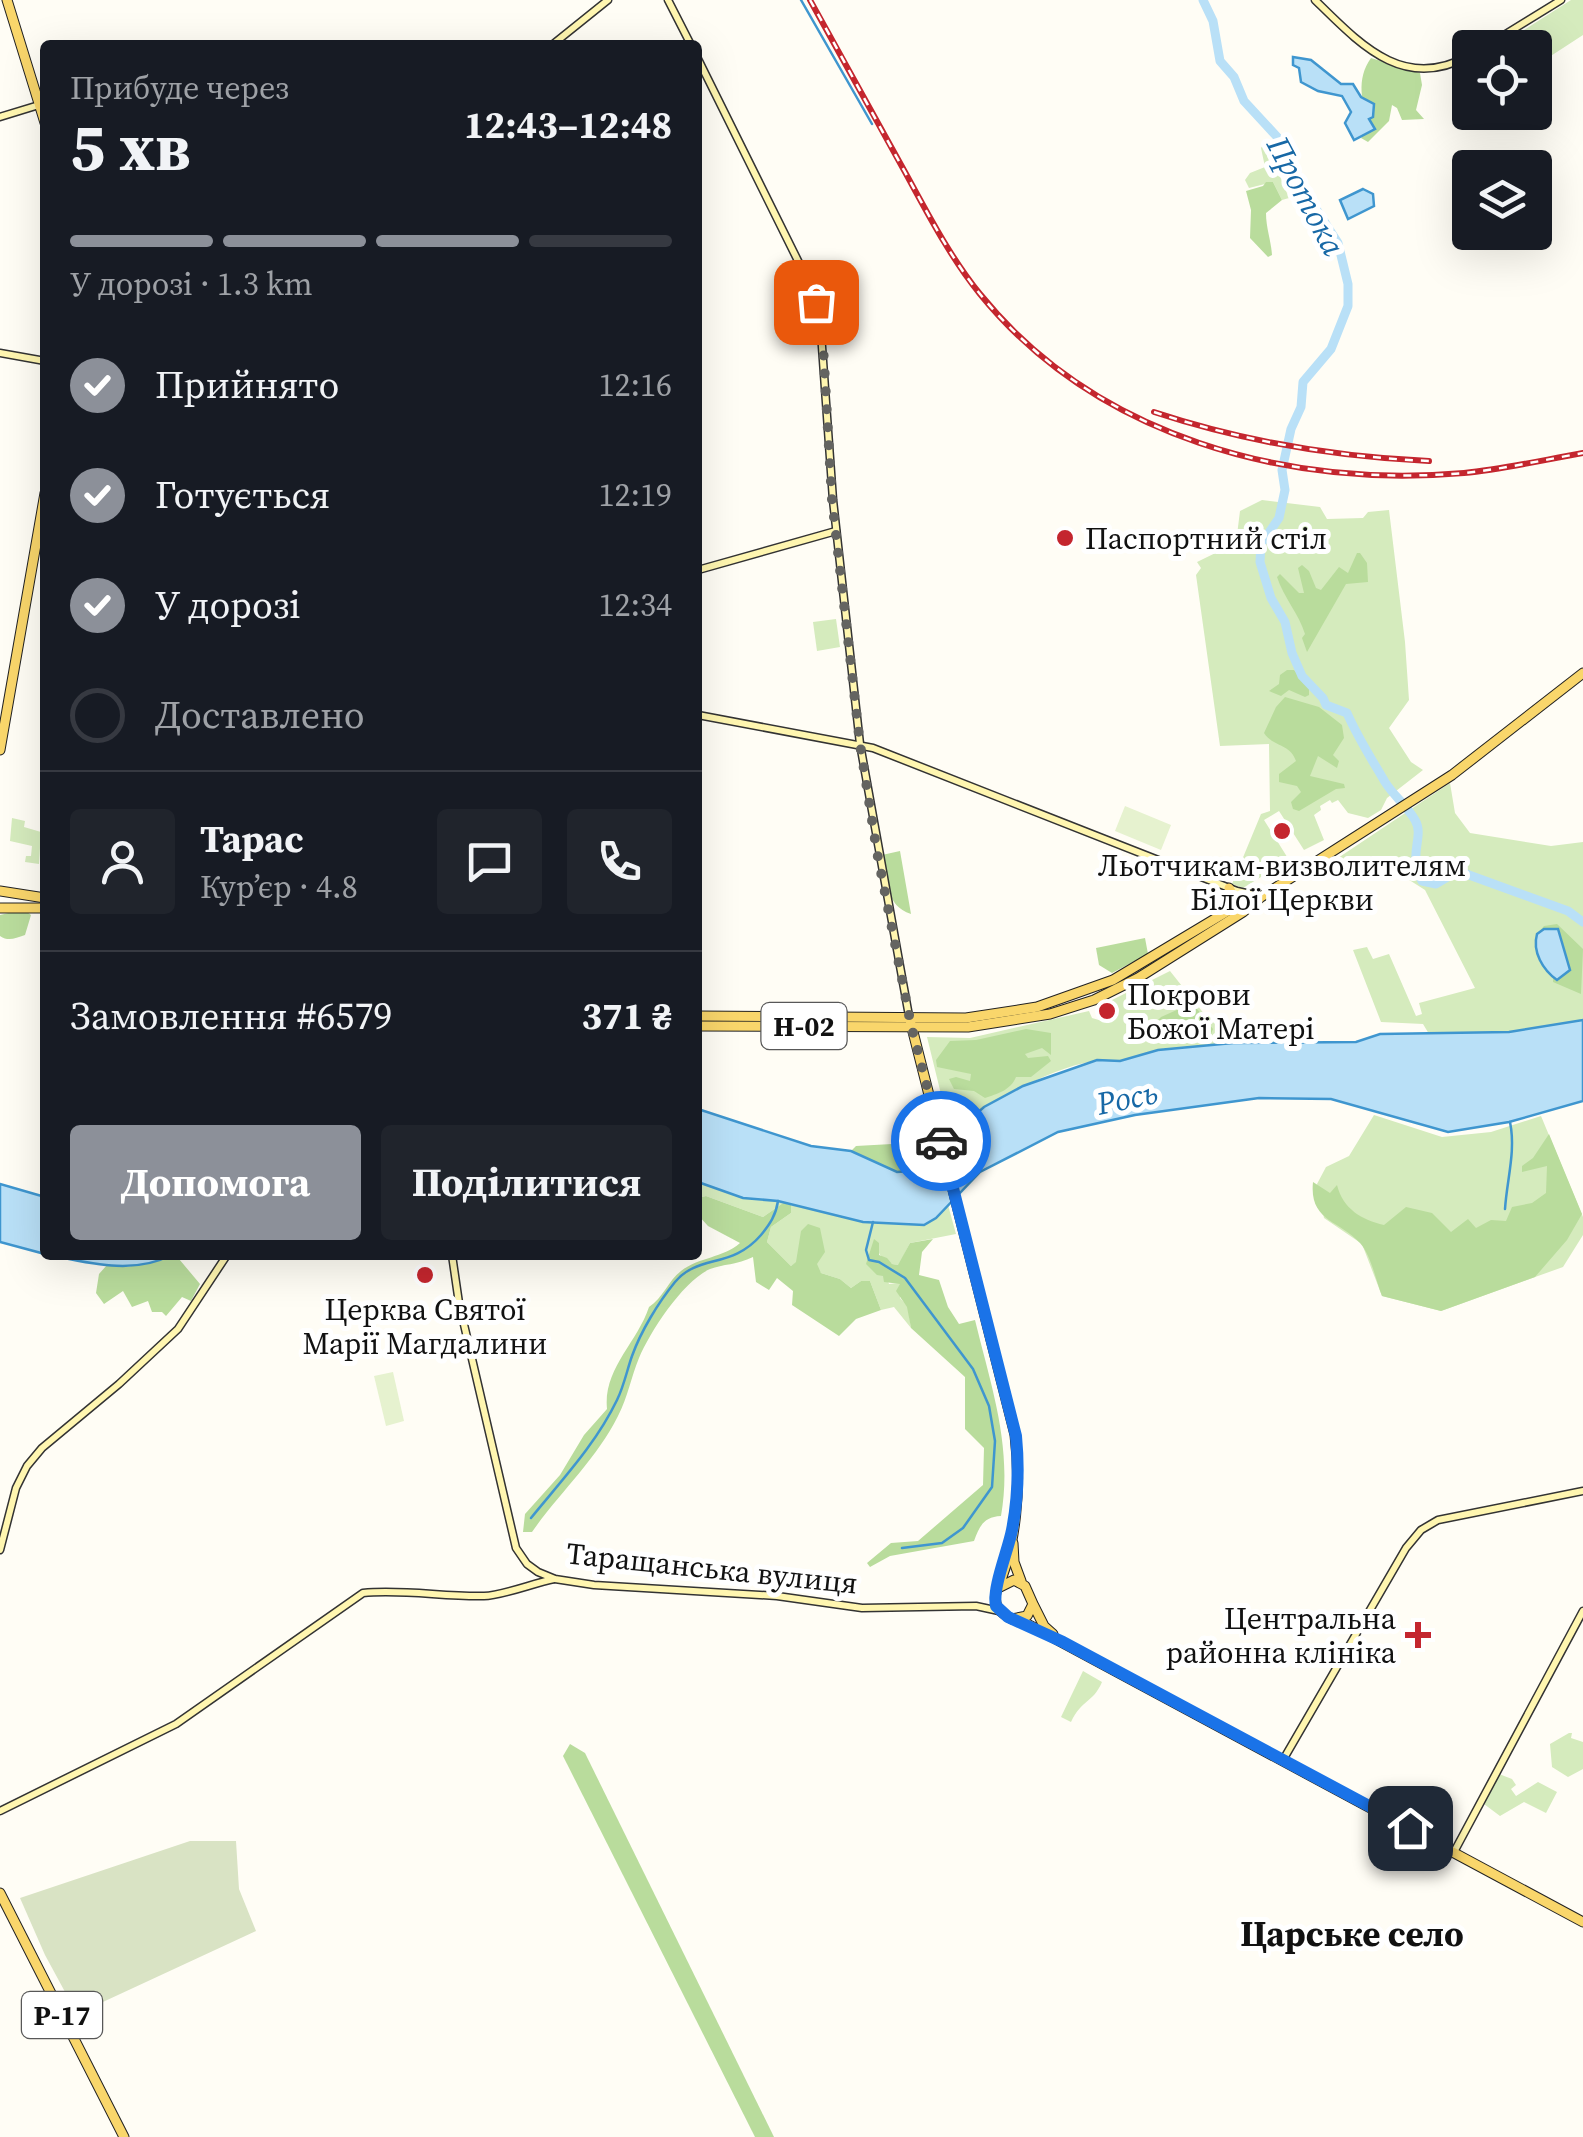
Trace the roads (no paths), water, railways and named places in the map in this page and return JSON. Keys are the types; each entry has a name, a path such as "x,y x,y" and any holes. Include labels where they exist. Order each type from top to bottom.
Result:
{"main road":[{"path":"7,0 40,108"},
{"path":"0,750 40,522"},
{"name":"Н-02","path":"702,1016 990,1026 1094,1000 1160,966 1392,815 1482,753 1583,673"},
{"path":"1228,911 1234,901 1229,888"},
{"path":"0,891 40,897"},
{"name":"Н-02","path":"702,1026 988,1016 1058,1002 1134,969 1228,911 1261,897"},
{"path":"0,908 40,908"},
{"path":"910,1021 1016,1436 1014,1562 1044,1626 1063,1642"},
{"path":"1013,1526 995,1602 1000,1611 1583,1922"},
{"path":"997,1590 1009,1580 1022,1583"},
{"path":"1020,1620 1033,1604"},
{"name":"Р-17","path":"0,1893 124,2137"}],"street":[{"path":"558,40 608,0"},
{"path":"668,0 688,40"},
{"path":"1315,0 1380,58 1430,70 1452,65"},
{"path":"1513,30 1561,0"},
{"path":"702,67 816,302 860,744 910,1021"},
{"path":"0,117 39,105"},
{"path":"0,353 40,360"},
{"path":"824,535 835,522"},
{"path":"702,569 836,531"},
{"path":"824,535 837,542"},
{"path":"702,716 860,744 1261,897"},
{"path":"0,1550 16,1488 34,1457 178,1329 225,1260"},
{"name":"Таращанська вулиця","path":"453,1260 516,1548 527,1564 555,1579 594,1585 781,1597 862,1608 976,1606 1000,1611"},
{"path":"1284,1760 1406,1548 1421,1530 1438,1520 1583,1491"},
{"path":"522,1585 527,1564"},
{"path":"0,1812 176,1724 363,1593 489,1596 555,1579"},
{"path":"976,1606 997,1590"},
{"path":"1454,1852 1583,1611"}],"water":[{"path":"1293,57 1311,60 1341,84 1353,84 1361,97 1374,104 1373,117 1369,119 1375,129 1354,140 1345,123 1351,112 1342,96 1318,91 1301,82"},
{"path":"1363,189 1373,194 1374,206 1348,219 1340,200"},
{"path":"1544,929 1558,929 1570,970 1557,980 1537,954 1537,934"},
{"name":"Рось","path":"1583,1020 1583,1101 1509,1122 1448,1132 1331,1099 1259,1098 1135,1115 1058,1132 980,1172 936,1218 924,1225 863,1222 778,1201 743,1198 702,1183 702,1110 811,1146 851,1151 897,1172 911,1171 984,1107 1023,1086 1097,1060 1120,1061 1158,1050 1233,1043 1356,1042 1380,1034 1509,1032"},
{"path":"0,1184 40,1196 40,1253 0,1242"},
{"path":"75,1260 159,1260 127,1266"}],"waterway":[{"path":"801,0 872,124"},
{"name":"Протока","path":"1203,0 1213,21 1220,61 1234,77 1244,101 1280,140 1309,198 1338,243 1348,284 1348,306 1331,349 1303,382 1301,407 1291,429 1282,470 1285,490 1279,518 1261,544 1260,562 1271,598 1285,622 1292,653 1302,676 1326,705 1347,713 1385,782 1415,820 1416,862 1422,881 1436,884 1458,871 1568,911 1583,922"},
{"path":"1505,1209 1512,1154 1510,1122"},
{"path":"531,1518 609,1416 640,1337 675,1282 694,1268 750,1246 770,1223 778,1201"},
{"path":"873,1222 866,1250 869,1260 905,1278 973,1369 989,1406 995,1441 992,1487 963,1528 942,1543 902,1548"}],"railway":[{"path":"810,0 969,280 1027,343 1080,384 1137,417 1199,443 1263,461 1330,471 1464,473 1583,453"},
{"path":"1154,412 1290,446 1429,461"}],"place":[{"name":"Паспортний стіл","path":"1065,538"},
{"name":"Льотчикам-визволителям Білої Церкви","path":"1282,831"},
{"name":"Покрови Божої Матері","path":"1107,1011"},
{"name":"Церква Святої Марії Магдалини","path":"425,1275"},
{"name":"Центральна районна клініка","path":"1418,1635"}],"district":[{"name":"Царське село","path":"1352,1934"}]}
